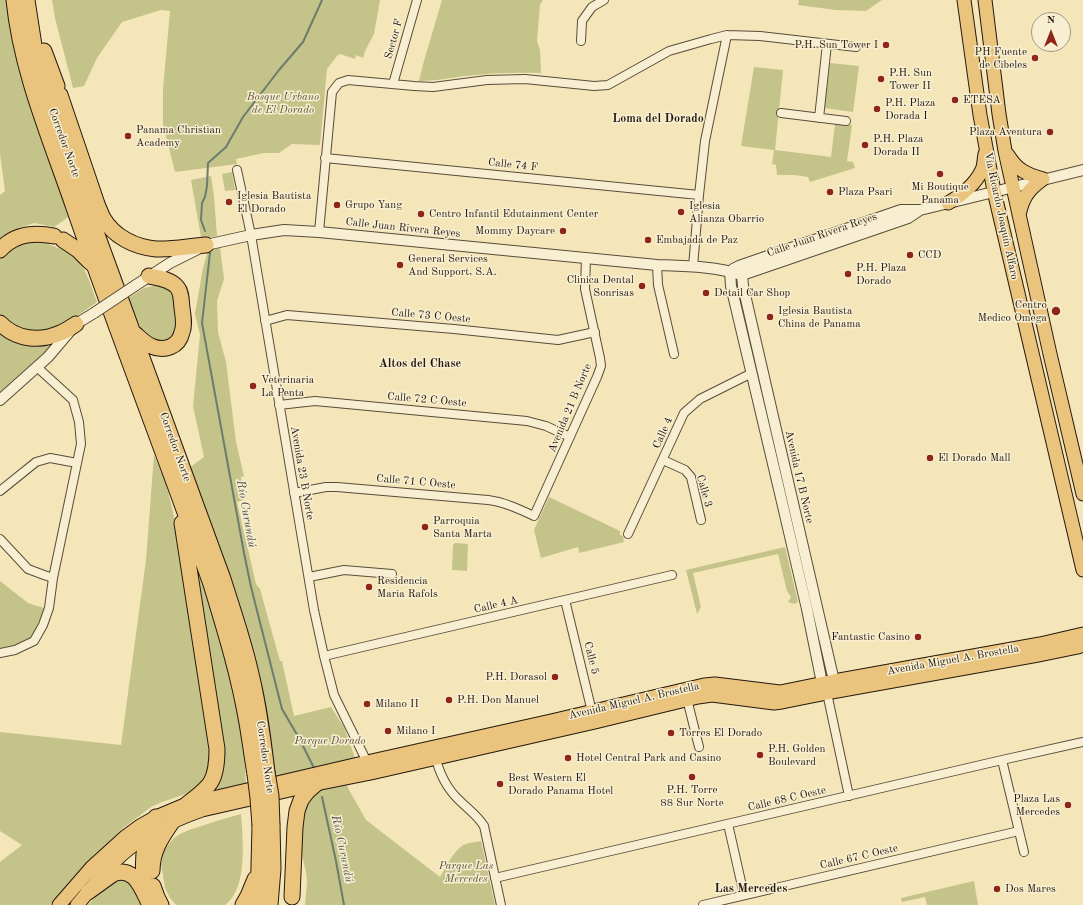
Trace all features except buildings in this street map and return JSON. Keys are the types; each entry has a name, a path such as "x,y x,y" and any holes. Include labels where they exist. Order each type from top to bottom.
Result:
{"highway":[{"name":"Corredor Norte","path":"14,0 23,53 29,77 95,268 177,488 226,630 247,722 261,773 270,796 259,869 258,905"},
{"name":"Corredor Norte","path":"27,0 35,52 44,86 58,128 134,332 223,579 238,626 251,674 260,720 261,773"},
{"path":"30,22 43,51 97,204 104,219 118,235 130,242 142,246 156,248 206,245"},
{"path":"0,250 4,245 13,239 23,235 39,234 58,238 78,250 95,268"},
{"path":"134,332 150,346 163,349 170,348 176,343 183,332 184,325 181,296 177,287 167,280 149,276"},
{"path":"0,323 5,328 17,335 29,338 48,337 61,333 76,324"},
{"path":"177,488 217,749 216,769 212,780 206,789 187,804"},
{"path":"292,896 297,811 301,800 316,784"},
{"path":"151,905 149,881 143,857 147,836 156,816"},
{"path":"161,905 149,881 155,850 172,822"},
{"name":"Corredor Norte","path":"266,826 273,869 270,905"},
{"path":"243,905 252,888 259,869"},
{"path":"88,892 113,874 125,871 135,877 151,905"}],"main road":[{"name":"Vía Ricardo Joaquín Alfaro","path":"964,0 980,114 994,191 1083,570"},
{"name":"Vía Ricardo Joaquín Alfaro","path":"985,0 1005,151 1083,494"},
{"path":"948,203 968,190 976,180 983,169 986,150"},
{"path":"1005,151 1014,164 1021,170 1043,179"},
{"path":"1019,215 1026,194 1043,179"},
{"name":"Avenida Miguel A. Brostella","path":"288,785 593,716 704,685 715,684 780,692 928,670 1040,644 1081,640"},
{"name":"Avenida Miguel A. Brostella","path":"593,716 712,695 774,703 782,702 828,686"},
{"name":"Avenida Miguel A. Brostella","path":"288,785 316,784 369,767"},
{"path":"59,905 92,867 126,837 156,816 187,804 288,785"},
{"path":"77,905 116,860 147,836 185,816 288,785"}],"street":[{"name":"Sector F","path":"393,84 417,0"},
{"path":"581,41 582,21 592,7 604,0"},
{"path":"693,267 705,141 727,35"},
{"path":"319,232 332,92 339,83 348,80 433,87 487,80 525,79 594,86 608,85 669,51 727,35 760,36 856,47"},
{"path":"819,118 828,44"},
{"path":"781,113 846,121"},
{"name":"Calle 74 F","path":"325,158 699,195"},
{"name":"Avenida 23 B Norte","path":"237,170 250,234 314,610 324,656 334,695 369,767"},
{"name":"Calle Juan Rivera Reyes","path":"0,400 38,368 76,324 94,312 149,276 206,245 250,234 284,230 319,232 730,271 741,270 908,218 920,210 1083,170"},
{"name":"Avenida 21 B Norte","path":"534,516 601,366 585,289 586,258"},
{"path":"657,265 658,285 674,354"},
{"name":"Avenida 17 B Norte","path":"741,270 744,294 828,686 849,796"},
{"name":"Avenida 17 B Norte","path":"730,271 731,286 780,489 807,609 828,686"},
{"name":"Calle 73 C Oeste","path":"265,321 287,315 454,329 558,340 595,332"},
{"path":"0,653 15,650 34,641 43,625 49,608 53,578 80,444 80,422 73,400 38,368"},
{"name":"Calle 4","path":"628,534 684,413 700,399 752,373"},
{"name":"Calle 72 C Oeste","path":"279,405 315,401 527,421 546,426 570,437"},
{"path":"0,491 36,462 50,458 77,463"},
{"name":"Calle 3","path":"663,460 685,470 691,477 701,520"},
{"name":"Calle 71 C Oeste","path":"294,493 326,487 337,487 488,500 509,505 534,516"},
{"path":"0,539 28,569 53,578"},
{"path":"309,577 344,570 392,574"},
{"name":"Calle 4 A","path":"324,656 672,576"},
{"name":"Calle 5","path":"565,600 593,716"},
{"path":"687,700 699,747"},
{"name":"Calle 68 C Oeste","path":"495,878 1083,742"},
{"path":"434,752 441,775 447,786 459,800 478,816 484,826 501,905"},
{"path":"1002,760 1024,852"},
{"path":"728,824 744,895"},
{"name":"Calle 67 C Oeste","path":"703,905 1019,831"}],"green space":[{"path":"0,0 6,0 14,45 25,89 70,216 54,227 34,223 13,230 0,241 0,195 5,191 0,154"},
{"name":"Bosque Urbano de El Dorado","path":"52,0 380,0 374,34 363,58 356,55 355,59 340,54 327,69 320,145 292,144 279,153 264,153 236,159 237,164 175,172 163,124 163,89 170,11 161,10 122,22 97,58 84,86 73,88 55,18"},
{"path":"442,0 543,0 540,5 537,41 540,50 541,73 493,73 419,81"},
{"path":"799,0 882,0 866,11 836,10 798,5"},
{"path":"830,63 859,66 853,112 824,108"},
{"path":"754,67 783,70 775,150 831,157 835,124 852,125 847,161 853,162 855,168 810,182 808,177 777,175 776,165 772,164 774,150 741,146"},
{"path":"232,172 235,190 225,191 222,174"},
{"path":"211,176 217,236 206,238 201,237 191,180"},
{"path":"41,240 66,250 78,261 83,267 97,302 58,327 37,333 18,329 5,320 0,314 0,256 14,244"},
{"name":"Parque Dorado","path":"220,247 224,279 217,301 218,332 226,362 236,442 244,476 241,477 243,500 237,502 256,584 260,589 280,661 282,661 294,716 331,707 344,727 355,758 274,777 189,468 204,457 193,406 200,335 195,314 203,268 208,251"},
{"path":"161,284 175,293 177,335 159,344 143,333 128,298 144,288"},
{"path":"0,325 58,336 46,354 21,377 0,393"},
{"path":"154,455 166,484 185,569 213,756 205,781 192,792 151,807 123,828 80,871 50,905 0,905 0,862 22,845 0,831 0,732 121,745 146,560"},
{"path":"549,497 620,531 620,535 623,536 624,542 579,553 578,547 541,558 534,530"},
{"path":"455,543 468,544 467,571 452,570 453,545"},
{"path":"191,544 205,581 237,706 246,784 215,790 203,797 213,786"},
{"path":"785,547 798,602 794,604 788,602 791,597 787,591 778,554 693,573 701,607 697,614 686,570"},
{"path":"0,581 28,603 47,609 33,640 0,652"},
{"name":"Parque Las Mercedes","path":"347,782 348,788 366,820 440,877 458,849 466,844 481,841 495,905 305,905 307,882 298,839 299,816 315,789"},
{"path":"241,814 243,850 241,876 232,898 225,905 176,905 170,898 165,888 161,864 165,848 180,834"},
{"path":"116,877 129,878 143,905 88,905 104,888"},
{"path":"974,881 978,905 927,905 925,897 902,902 901,898"}],"waterway":[{"name":"Río Curundú","path":"205,231 201,220 202,203 207,186 208,163 226,147 243,117 279,70 303,42 322,0"},
{"name":"Río Curundú","path":"210,253 202,323 244,553 251,587 282,709 314,768"},
{"name":"Río Curundú","path":"322,797 344,905"}],"place":[{"name":"P.H. Sun Tower I","path":"886,45"},
{"name":"PH Fuente de Cibeles","path":"1035,58"},
{"name":"P.H. Sun Tower II","path":"881,79"},
{"name":"ETESA","path":"955,100"},
{"name":"P.H. Plaza Dorada I","path":"877,109"},
{"name":"Plaza Aventura","path":"1050,132"},
{"name":"Panama Christian Academy","path":"128,136"},
{"name":"P.H. Plaza Dorada II","path":"865,145"},
{"name":"Mi Boutique Panama","path":"940,174"},
{"name":"Plaza Psari","path":"830,192"},
{"name":"Iglesia Bautista El Dorado","path":"229,202"},
{"name":"Grupo Yang","path":"337,205"},
{"name":"Iglesia Alianza Obarrio","path":"681,212"},
{"name":"Centro Infantil Edutainment Center","path":"421,214"},
{"name":"Mommy Daycare","path":"563,231"},
{"name":"Embajada de Paz","path":"648,240"},
{"name":"CCD","path":"910,255"},
{"name":"General Services And Support, S.A.","path":"400,265"},
{"name":"P.H. Plaza Dorado","path":"848,274"},
{"name":"Clinica Dental Sonrisas","path":"642,286"},
{"name":"Detail Car Shop","path":"706,293"},
{"name":"Centro Medico Omega","path":"1056,311"},
{"name":"Iglesia Bautista China de Panama","path":"770,317"},
{"name":"Veterinaria La Penta","path":"253,386"},
{"name":"El Dorado Mall","path":"930,458"},
{"name":"Parroquia Santa Marta","path":"425,527"},
{"name":"Residencia Maria Rafols","path":"369,587"},
{"name":"Fantastic Casino","path":"918,637"},
{"name":"P.H. Dorasol","path":"555,677"},
{"name":"P.H. Don Manuel","path":"449,700"},
{"name":"Milano II","path":"367,704"},
{"name":"Milano I","path":"388,731"},
{"name":"Torres El Dorado","path":"671,733"},
{"name":"P.H. Golden Boulevard","path":"760,755"},
{"name":"Hotel Central Park and Casino","path":"568,758"},
{"name":"P.H. Torre 88 Sur Norte","path":"692,777"},
{"name":"Best Western El Dorado Panama Hotel","path":"500,784"},
{"name":"Plaza Las Mercedes","path":"1068,805"},
{"name":"Dos Mares","path":"997,889"}],"district":[{"name":"Loma del Dorado","path":"658,119"},
{"name":"Altos del Chase","path":"420,364"},
{"name":"Las Mercedes","path":"751,889"}]}
